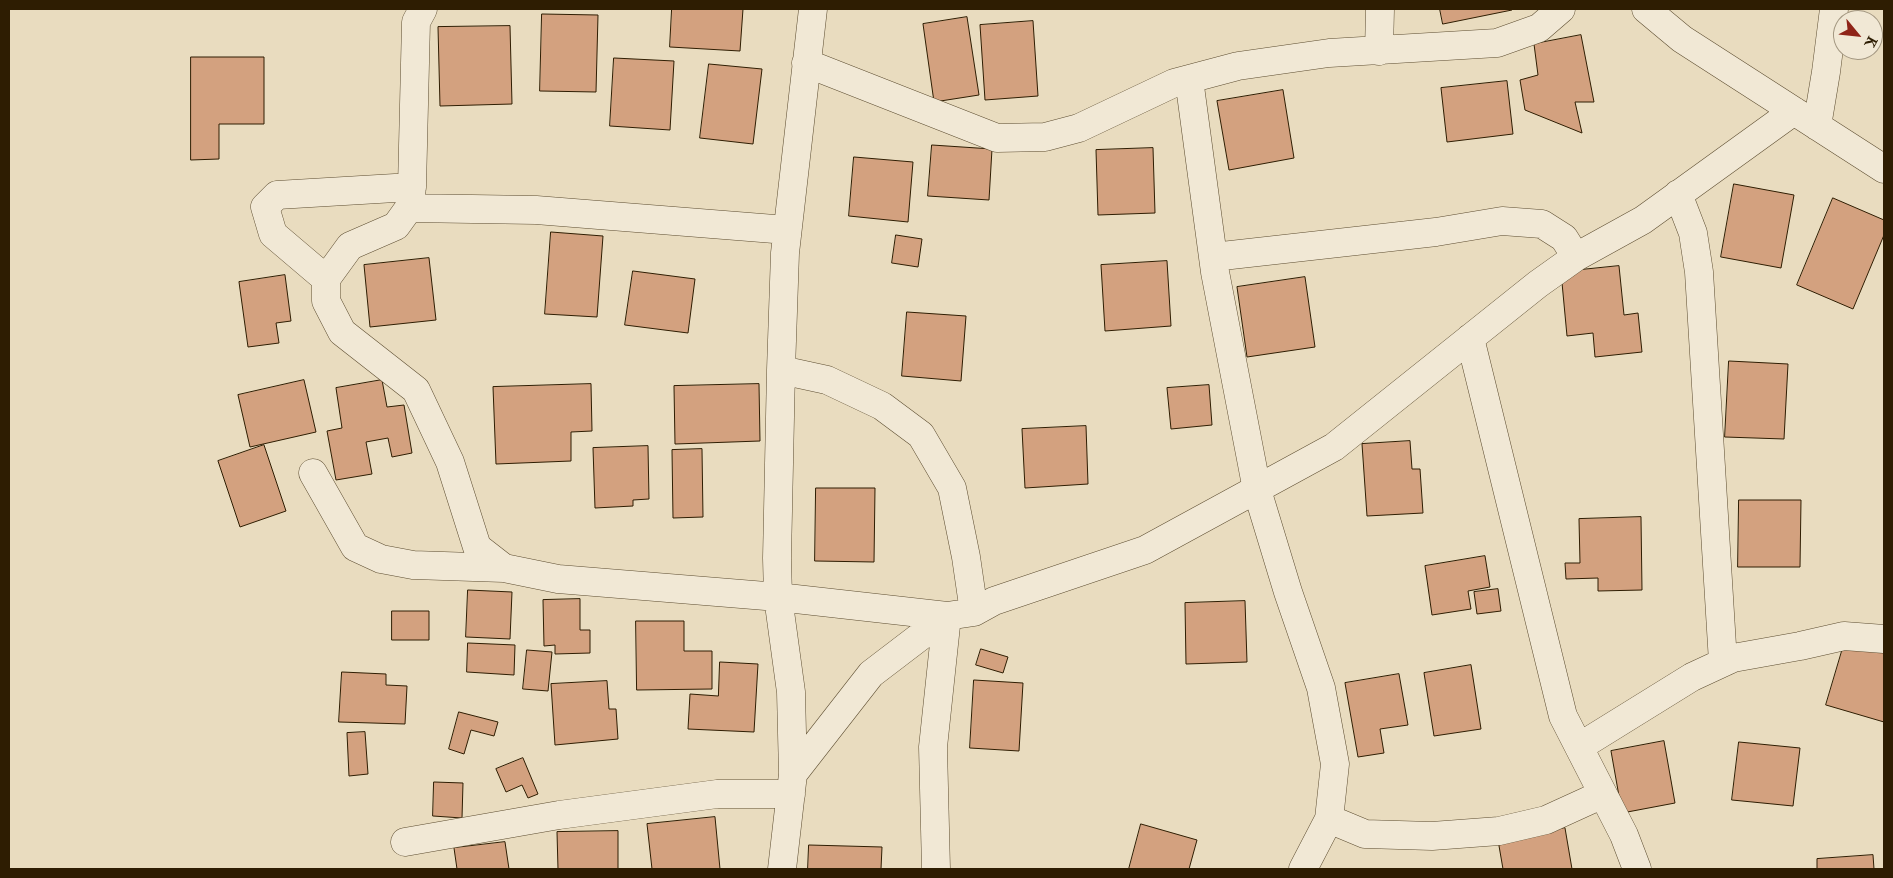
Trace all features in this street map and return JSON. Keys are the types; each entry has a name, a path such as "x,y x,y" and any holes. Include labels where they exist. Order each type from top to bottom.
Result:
{"street":[{"path":"423,9 416,22 410,198 396,226 350,246 326,279 326,301 342,332 416,390 450,462 477,547 504,568"},
{"path":"782,869 792,784 791,692 778,598 776,558 781,370 787,230 813,9"},
{"path":"1379,51 1380,9"},
{"path":"806,63 998,138 1044,137 1078,128 1174,83 1238,66 1329,53 1497,43 1539,28 1561,9"},
{"path":"1646,9 1682,39 1884,169"},
{"path":"1817,126 1834,9"},
{"path":"1189,79 1213,257 1256,490 1321,688 1336,764 1328,819 1303,869"},
{"path":"313,473 355,547 381,559 413,565 504,568 558,579 778,598 947,616 974,612 994,602 1145,550 1334,448 1538,284 1576,257 1643,220 1794,111"},
{"path":"1678,194 1693,233 1699,272 1723,662"},
{"path":"326,279 273,234 265,207 277,196 410,198 787,230"},
{"path":"1213,257 1426,233 1502,220 1542,224 1564,238 1576,257"},
{"path":"1470,338 1563,716 1624,835 1637,869"},
{"path":"781,370 827,380 882,406 921,435 952,488 966,557 974,612"},
{"path":"404,842 559,816 792,784 871,674 947,616"},
{"path":"936,869 933,748 947,616"},
{"path":"1579,747 1684,682 1733,658 1844,636 1884,639"},
{"path":"1328,819 1365,834 1432,836 1499,831 1546,820 1603,794"}],"building":[{"path":"672,9 743,9 740,51 670,47"},
{"path":"1440,9 1511,9 1512,10 1443,24"},
{"path":"542,14 598,15 596,92 540,91"},
{"path":"967,17 979,95 934,102 923,24"},
{"path":"1033,21 1038,96 985,100 980,25"},
{"path":"510,26 512,104 440,106 438,27"},
{"path":"1581,35 1594,102 1575,102 1582,133 1525,110 1520,80 1538,75 1534,44"},
{"path":"191,57 264,57 264,124 219,124 219,159 191,160"},
{"path":"614,58 674,61 670,130 610,126"},
{"path":"709,64 762,69 753,144 700,138"},
{"path":"1507,81 1513,134 1447,142 1441,88"},
{"path":"1283,90 1294,158 1229,170 1217,101"},
{"path":"932,145 992,149 989,200 928,196"},
{"path":"1153,148 1155,213 1098,215 1096,150"},
{"path":"854,157 913,162 908,222 849,216"},
{"path":"1734,184 1794,195 1781,268 1721,257"},
{"path":"1833,198 1884,220 1884,235 1853,309 1797,285"},
{"path":"551,232 603,236 597,317 545,314"},
{"path":"896,235 922,239 918,267 892,263"},
{"path":"429,258 436,320 370,327 364,265"},
{"path":"1167,261 1171,326 1105,331 1101,265"},
{"path":"1619,266 1624,315 1638,313 1642,352 1595,357 1593,333 1567,336 1561,272"},
{"path":"633,271 695,279 688,333 625,325"},
{"path":"285,275 291,321 276,323 279,343 248,347 239,282"},
{"path":"1305,277 1315,347 1247,357 1237,287"},
{"path":"907,312 966,316 961,381 902,376"},
{"path":"1729,361 1788,364 1784,439 1725,437"},
{"path":"304,380 316,432 250,447 238,395"},
{"path":"382,380 387,407 404,405 412,453 392,457 388,438 366,442 372,474 336,480 327,431 342,428 336,388"},
{"path":"591,384 592,431 571,432 571,461 496,464 493,387"},
{"path":"759,384 760,441 675,444 674,386"},
{"path":"1209,385 1212,425 1171,429 1167,388"},
{"path":"1086,426 1088,484 1025,488 1022,429"},
{"path":"1410,441 1412,469 1420,469 1423,513 1367,516 1362,444"},
{"path":"264,445 286,511 240,527 218,461"},
{"path":"648,446 649,499 633,500 633,506 595,508 593,448"},
{"path":"702,449 703,517 673,518 672,450"},
{"path":"816,488 875,488 874,562 815,561"},
{"path":"1739,500 1801,500 1800,567 1738,567"},
{"path":"1641,517 1642,590 1598,591 1598,578 1566,579 1565,563 1580,563 1579,519"},
{"path":"1485,556 1490,587 1468,591 1471,609 1432,615 1425,566"},
{"path":"1498,589 1501,611 1477,614 1474,592"},
{"path":"468,590 512,592 510,639 466,637"},
{"path":"580,599 580,630 590,630 590,653 555,654 555,645 544,646 543,600"},
{"path":"1245,601 1247,662 1186,664 1185,603"},
{"path":"392,611 429,611 429,640 392,640"},
{"path":"636,621 684,621 684,651 712,651 712,689 637,690"},
{"path":"1845,641 1884,653 1884,722 1826,705"},
{"path":"468,643 515,645 514,675 467,672"},
{"path":"981,649 1008,657 1003,673 976,665"},
{"path":"527,650 552,652 548,691 523,689"},
{"path":"720,662 758,664 754,732 688,729 690,694 718,696"},
{"path":"1471,665 1481,729 1434,736 1424,673"},
{"path":"342,672 386,674 386,685 407,686 405,724 339,722"},
{"path":"1399,674 1408,725 1380,729 1384,753 1358,757 1345,683"},
{"path":"974,680 1023,683 1019,751 970,748"},
{"path":"607,681 609,709 616,709 618,739 555,745 551,684"},
{"path":"459,712 498,722 494,736 471,730 464,754 449,749"},
{"path":"365,732 368,774 349,776 347,733"},
{"path":"1664,741 1675,803 1622,813 1611,751"},
{"path":"1739,742 1800,748 1793,806 1732,800"},
{"path":"523,758 538,794 528,798 522,785 506,792 496,769"},
{"path":"434,782 463,783 462,818 433,816"},
{"path":"715,817 720,869 652,869 647,824"},
{"path":"1141,824 1197,840 1189,869 1129,869"},
{"path":"1565,828 1572,869 1503,869 1498,840"},
{"path":"618,831 618,869 558,869 557,832"},
{"path":"505,842 509,869 457,869 454,848"},
{"path":"809,845 882,847 881,869 808,869"},
{"path":"1873,855 1874,869 1817,869 1817,859"}]}
